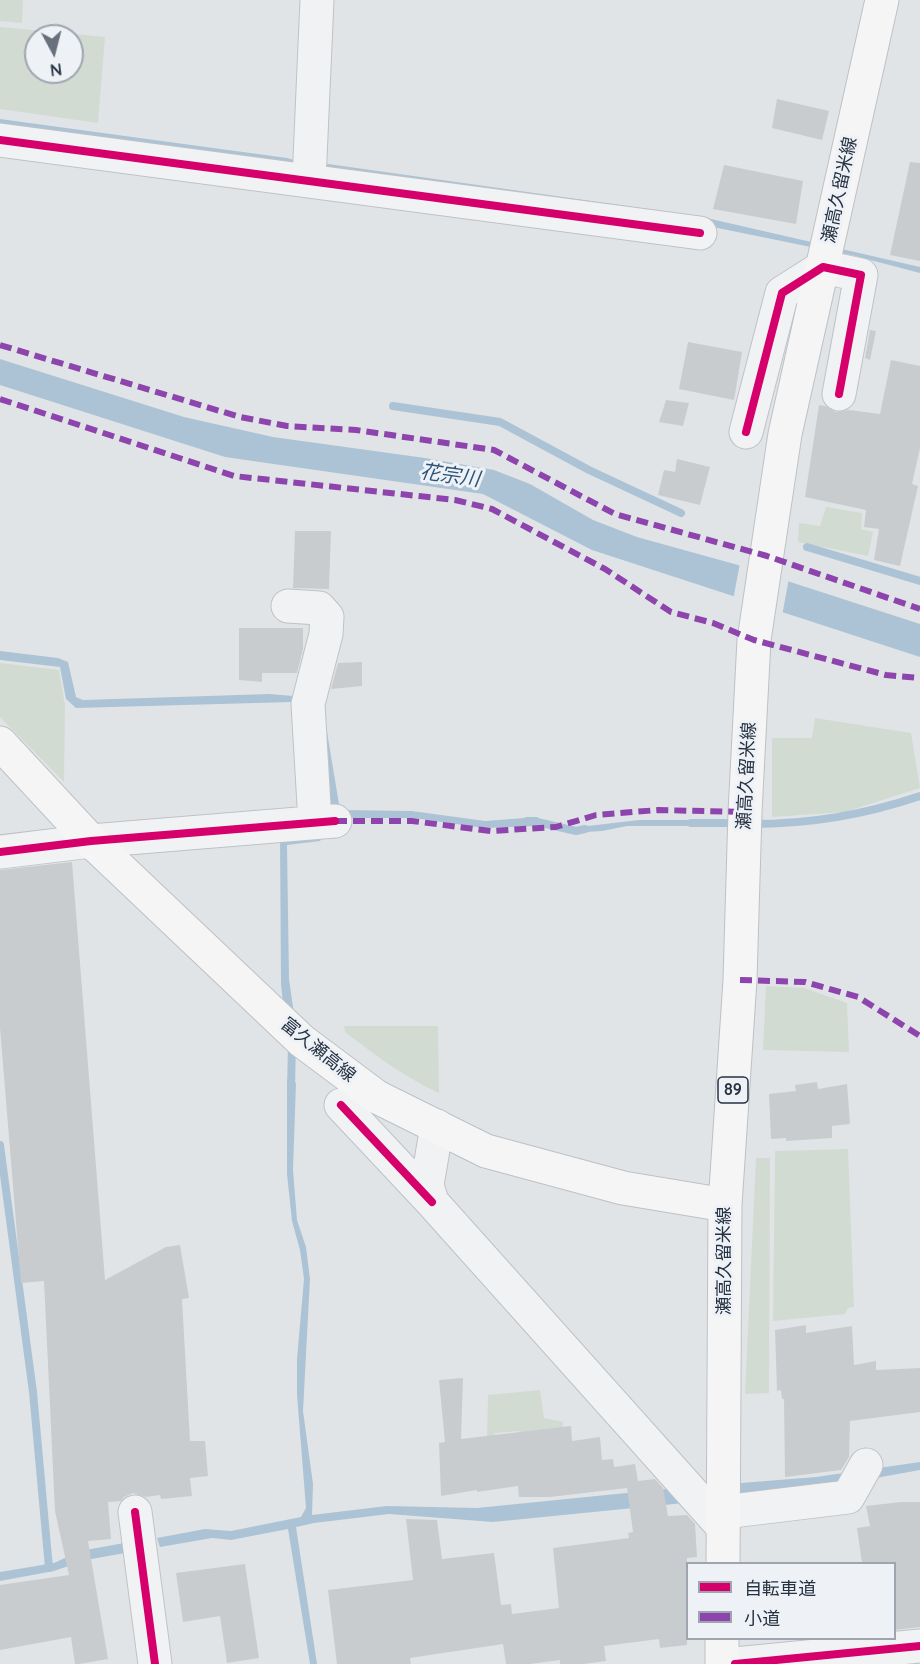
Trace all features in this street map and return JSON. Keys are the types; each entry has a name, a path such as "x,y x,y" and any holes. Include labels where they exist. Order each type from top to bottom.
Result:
{"main road":[{"name":"瀬高久留米線","path":"723,1562 725,1205 740,980 745,812 754,640 785,434 882,0"},
{"name":"富久瀬高線","path":"0,743 91,841 302,1041 377,1097 486,1151 623,1188 725,1205"},
{"path":"722,1640 722,1664"}],"street":[{"path":"309,182 317,0"},
{"path":"0,140 700,233"},
{"path":"746,432 782,293 823,267 861,275 839,394"},
{"path":"0,852 91,841 325,822 308,704 326,634 327,617 319,608 288,606"},
{"path":"341,1105 723,1520 848,1497 866,1465"},
{"path":"432,1202 427,1185 437,1126"},
{"path":"135,1512 155,1664"},
{"path":"735,1664 920,1646"}],"shaded area":[{"path":"0,0 23,0 22,23 0,21"},
{"path":"0,27 24,29 24,84 84,84 84,35 105,37 98,123 0,109"},
{"path":"826,507 862,513 861,529 873,532 868,556 798,542 799,523 820,526"},
{"path":"0,663 59,670 65,705 64,782 0,717"},
{"path":"815,718 911,733 920,788 845,812 772,817 772,738 812,738"},
{"path":"766,986 804,988 847,1003 849,1052 763,1050"},
{"path":"344,1026 438,1026 439,1093 402,1073 379,1057 345,1032"},
{"path":"848,1149 854,1307 848,1308 845,1314 773,1321 775,1151"},
{"path":"756,1158 770,1158 769,1393 745,1394"},
{"path":"540,1390 544,1418 563,1422 563,1434 521,1434 519,1431 495,1433 494,1437 487,1438 488,1395"}],"water":[{"path":"0,119 298,161 296,168 0,126"},
{"path":"321,163 698,216 920,267 920,273 855,256 703,225 322,171"},
{"name":"花宗川","path":"0,359 184,417 273,437 494,470 530,484 593,520 637,537 738,565 920,624 920,657 592,550 483,494 225,457 0,385"},
{"path":"0,651 58,658 68,662 76,697 83,700 269,694 294,696 292,702 76,708 66,699 60,667 0,660"},
{"path":"321,696 340,810 412,811 485,821 538,817 537,826 484,828 414,818 339,818 331,815"},
{"path":"639,820 699,820 701,826 627,826 602,831 569,833 579,827"},
{"path":"324,835 320,841 287,845 289,979 296,1028 286,1032 281,984 280,838"},
{"path":"287,1079 296,1083 293,1170 297,1220 306,1247 310,1279 303,1411 313,1484 312,1515 387,1506 477,1508 816,1477 920,1462 920,1470 870,1479 684,1503 493,1522 389,1514 296,1527 317,1664 310,1664 288,1529 231,1540 212,1538 160,1547 157,1538 205,1529 231,1531 301,1517 306,1508 297,1395 297,1359 304,1279 300,1250 292,1221 287,1174"},
{"path":"124,1543 125,1553 86,1560 54,1571 0,1581 0,1572 54,1563 80,1551"}],"pier":[{"path":"740,563 789,578 782,616 733,600"}],"building":[{"path":"777,99 829,111 822,140 772,128"},
{"path":"910,162 920,163 920,261 890,255"},
{"path":"724,165 803,181 796,224 713,209"},
{"path":"870,330 876,331 870,360 865,358"},
{"path":"688,342 742,352 734,400 679,389"},
{"path":"891,360 920,366 920,448 912,484 918,486 900,566 874,560 879,529 864,527 866,510 805,497 819,405 836,412 849,410 880,414"},
{"path":"666,400 689,403 683,426 659,422"},
{"path":"677,459 710,467 700,505 658,495 664,470 675,472"},
{"path":"295,531 331,531 329,589 293,588"},
{"path":"239,628 303,628 303,649 297,673 262,673 262,682 239,680"},
{"path":"362,662 362,686 331,689 338,663"},
{"path":"72,862 105,1280 166,1247 180,1245 189,1298 182,1299 190,1441 205,1441 208,1476 190,1478 192,1496 161,1499 160,1495 146,1497 133,1493 121,1501 108,1502 111,1539 88,1541 108,1659 79,1664 75,1664 71,1637 0,1650 0,1585 69,1575 55,1511 44,1281 21,1283 0,1028 0,870"},
{"path":"817,1082 818,1089 847,1084 850,1124 832,1126 832,1138 786,1141 786,1138 771,1139 769,1094 796,1091 795,1085"},
{"path":"806,1325 806,1333 852,1326 854,1365 876,1361 876,1370 920,1368 920,1412 850,1421 849,1457 841,1470 785,1477 784,1399 782,1399 781,1390 777,1391 775,1330"},
{"path":"463,1378 461,1439 571,1426 572,1441 600,1437 602,1460 613,1459 614,1467 635,1464 638,1481 655,1479 663,1488 668,1516 687,1515 695,1524 697,1557 687,1558 686,1562 687,1645 660,1648 659,1639 604,1646 606,1661 583,1664 560,1664 560,1660 506,1664 503,1644 410,1658 411,1664 337,1664 328,1590 413,1580 406,1519 437,1520 442,1559 494,1553 501,1605 511,1604 512,1614 559,1608 553,1548 629,1538 628,1533 633,1532 627,1488 550,1497 519,1497 518,1486 441,1496 439,1443 445,1442 439,1380"},
{"path":"920,1502 920,1627 896,1630 896,1562 862,1562 857,1528 870,1526 866,1506"},
{"path":"245,1564 259,1658 227,1663 220,1616 183,1622 176,1573"}],"waterway":[{"path":"393,406 500,422 589,470 681,513"},
{"path":"807,547 920,581"},
{"path":"751,824 837,817 920,796"},
{"path":"527,821 576,831 585,829"},
{"path":"691,823 738,823"},
{"path":"291,1090 292,1043"},
{"path":"0,1145 33,1392 49,1568"}],"marked path":[{"path":"0,345 240,417 287,426 356,430 494,450 615,514 767,556 920,609"},
{"path":"0,399 234,476 455,500 492,509 605,569 671,612 713,623 754,640 886,675 920,678"},
{"path":"335,821 412,821 491,831 556,827 596,815 658,810 745,812"},
{"path":"740,980 805,982 858,997 920,1036"}],"cycle path":[{"path":"0,140 700,233"},
{"path":"746,432 782,293 823,267 861,275 839,394"},
{"path":"0,852 91,841 335,821"},
{"path":"341,1105 432,1202"},
{"path":"135,1512 155,1664"},
{"path":"735,1664 920,1646"}]}
